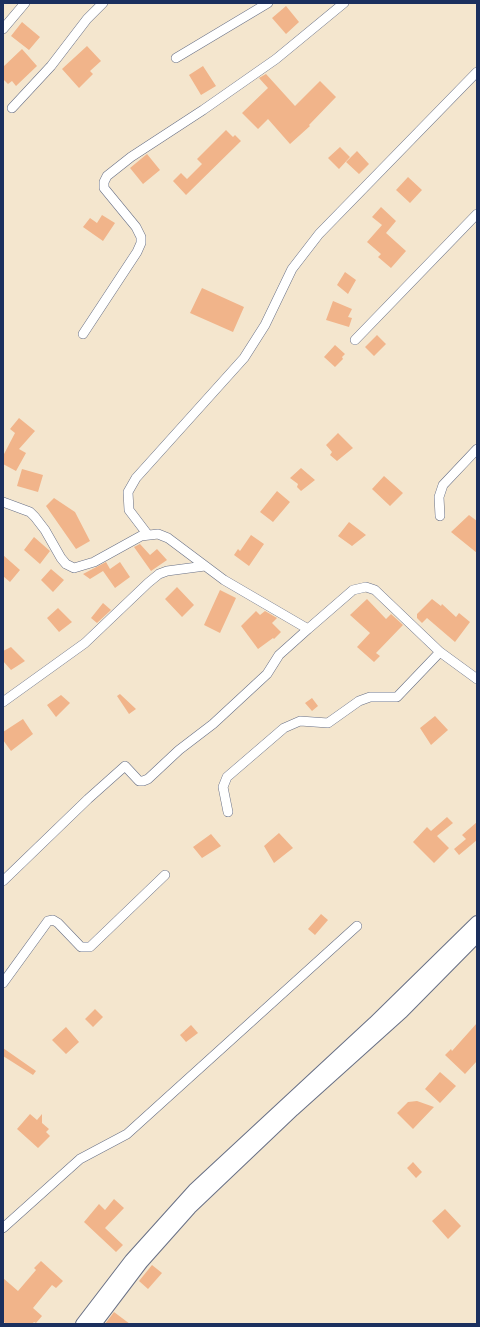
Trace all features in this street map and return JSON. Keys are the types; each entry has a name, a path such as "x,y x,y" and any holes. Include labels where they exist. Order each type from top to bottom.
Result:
{"main road":[{"path":"82,1324 131,1260 194,1190 374,1023 477,922"},
{"path":"95,1324 142,1262 190,1208 293,1110 402,1012 477,936"}],"street":[{"path":"3,28 25,3"},
{"path":"12,108 51,66 87,19 103,3"},
{"path":"176,58 268,3"},
{"path":"83,334 137,252 141,242 141,237 136,227 104,188 104,182 107,176 131,157 203,110 276,59 344,3"},
{"path":"148,535 129,510 128,492 133,483 162,447 209,398 244,358 265,325 292,269 319,234 477,72"},
{"path":"355,340 477,214"},
{"path":"440,516 439,497 443,485 477,449"},
{"path":"3,502 30,512 35,517 60,558 66,564 74,568 94,562 141,536 158,534 168,538 224,580 308,629"},
{"path":"3,702 85,643 159,574 167,571 205,566"},
{"path":"3,881 88,799 125,766 139,781 143,782 148,779 179,750 213,724 267,674 279,655 308,629 321,620 345,595 353,590 366,587 375,590 440,652 477,679"},
{"path":"228,812 224,788 227,777 284,728 300,721 328,723 359,701 370,697 397,697 440,652"},
{"path":"3,983 48,921 53,920 58,923 81,947 90,947 165,875"},
{"path":"3,1228 80,1159 127,1134 357,926"}],"building":[{"path":"286,6 299,22 286,34 272,18"},
{"path":"22,22 40,37 29,50 11,36"},
{"path":"87,46 101,61 90,71 93,74 79,88 62,69"},
{"path":"22,49 37,66 16,86 12,81 8,84 3,79 3,67"},
{"path":"203,66 216,86 201,95 189,75"},
{"path":"266,74 295,106 320,81 336,97 309,125 310,126 290,144 268,119 258,129 242,113 268,88 259,78"},
{"path":"226,130 233,137 235,135 241,141 186,195 173,181 181,173 187,179 202,164 197,159"},
{"path":"340,147 350,157 339,169 328,158"},
{"path":"357,151 369,164 359,174 346,162"},
{"path":"147,154 160,170 143,184 130,168"},
{"path":"408,177 422,190 410,203 396,190"},
{"path":"381,207 396,221 386,233 406,251 391,268 378,257 381,254 367,242 382,225 372,217"},
{"path":"102,215 115,223 103,241 83,227 90,218 97,223"},
{"path":"345,272 356,280 348,294 337,285"},
{"path":"202,288 244,307 233,332 190,313"},
{"path":"333,301 352,309 348,317 352,318 349,327 326,320"},
{"path":"377,335 386,344 374,356 365,347"},
{"path":"335,345 345,354 342,357 343,359 335,367 324,357"},
{"path":"19,418 35,431 19,449 26,453 16,471 3,464 3,456 15,433 10,429"},
{"path":"338,433 353,448 337,461 330,455 332,452 326,445"},
{"path":"301,468 315,480 301,491 297,487 298,484 290,478"},
{"path":"22,469 43,475 38,492 17,486"},
{"path":"384,476 403,493 390,506 372,489"},
{"path":"277,491 290,502 273,522 260,512"},
{"path":"54,498 75,512 90,541 76,549 46,506"},
{"path":"469,515 477,521 477,553 451,532"},
{"path":"349,522 366,535 352,546 338,536"},
{"path":"251,535 264,544 249,566 234,555 238,549 240,551"},
{"path":"34,537 50,551 40,564 24,550"},
{"path":"140,544 150,555 157,549 167,560 151,571 134,547"},
{"path":"3,555 20,570 10,582 3,576"},
{"path":"106,562 110,569 120,562 130,577 115,588 103,571 90,579 83,574"},
{"path":"51,569 64,580 53,592 41,580"},
{"path":"177,587 194,605 182,617 165,599"},
{"path":"220,590 236,598 220,633 204,625"},
{"path":"367,599 386,619 391,614 403,625 376,653 380,656 374,662 357,647 370,633 350,615"},
{"path":"432,599 441,606 442,604 456,617 459,613 470,622 455,642 427,618 422,623 417,618 417,614"},
{"path":"103,603 111,610 97,623 91,618"},
{"path":"58,608 72,622 59,632 47,618"},
{"path":"256,611 260,615 265,611 277,618 272,623 281,632 274,639 273,638 258,649 241,626"},
{"path":"11,647 25,661 11,670 3,661 3,651"},
{"path":"120,694 136,709 129,714 117,696"},
{"path":"61,695 70,703 56,717 47,705"},
{"path":"312,698 318,706 312,711 305,703"},
{"path":"435,716 448,730 431,745 420,728"},
{"path":"23,719 33,734 11,751 3,740 3,732"},
{"path":"447,817 453,823 437,836 449,848 434,863 413,842 427,827 431,831"},
{"path":"477,822 477,840 459,855 454,849 466,839 462,835"},
{"path":"279,833 293,848 274,863 264,846"},
{"path":"211,834 221,846 202,858 193,847"},
{"path":"321,914 328,920 315,935 308,929"},
{"path":"95,1009 103,1017 93,1027 85,1019"},
{"path":"477,1023 477,1061 465,1074 445,1055 451,1049 452,1051"},
{"path":"191,1025 198,1033 186,1042 180,1035"},
{"path":"66,1027 79,1042 66,1054 52,1040"},
{"path":"3,1048 36,1071 33,1075 3,1056"},
{"path":"440,1072 456,1086 440,1103 425,1089"},
{"path":"417,1101 434,1107 413,1129 397,1113 408,1102"},
{"path":"30,1114 37,1120 42,1114 42,1123 49,1129 46,1132 50,1136 38,1148 17,1129"},
{"path":"413,1162 422,1172 416,1178 407,1168"},
{"path":"114,1199 124,1208 105,1228 123,1245 116,1252 84,1222 99,1204 105,1210"},
{"path":"445,1209 461,1226 448,1239 432,1221"},
{"path":"41,1261 63,1281 56,1288 52,1285 33,1308 42,1316 36,1323 6,1324 3,1321 3,1278 18,1291 36,1270 34,1268"},
{"path":"152,1265 162,1273 148,1289 139,1281"},
{"path":"114,1312 130,1324 105,1324"}]}
